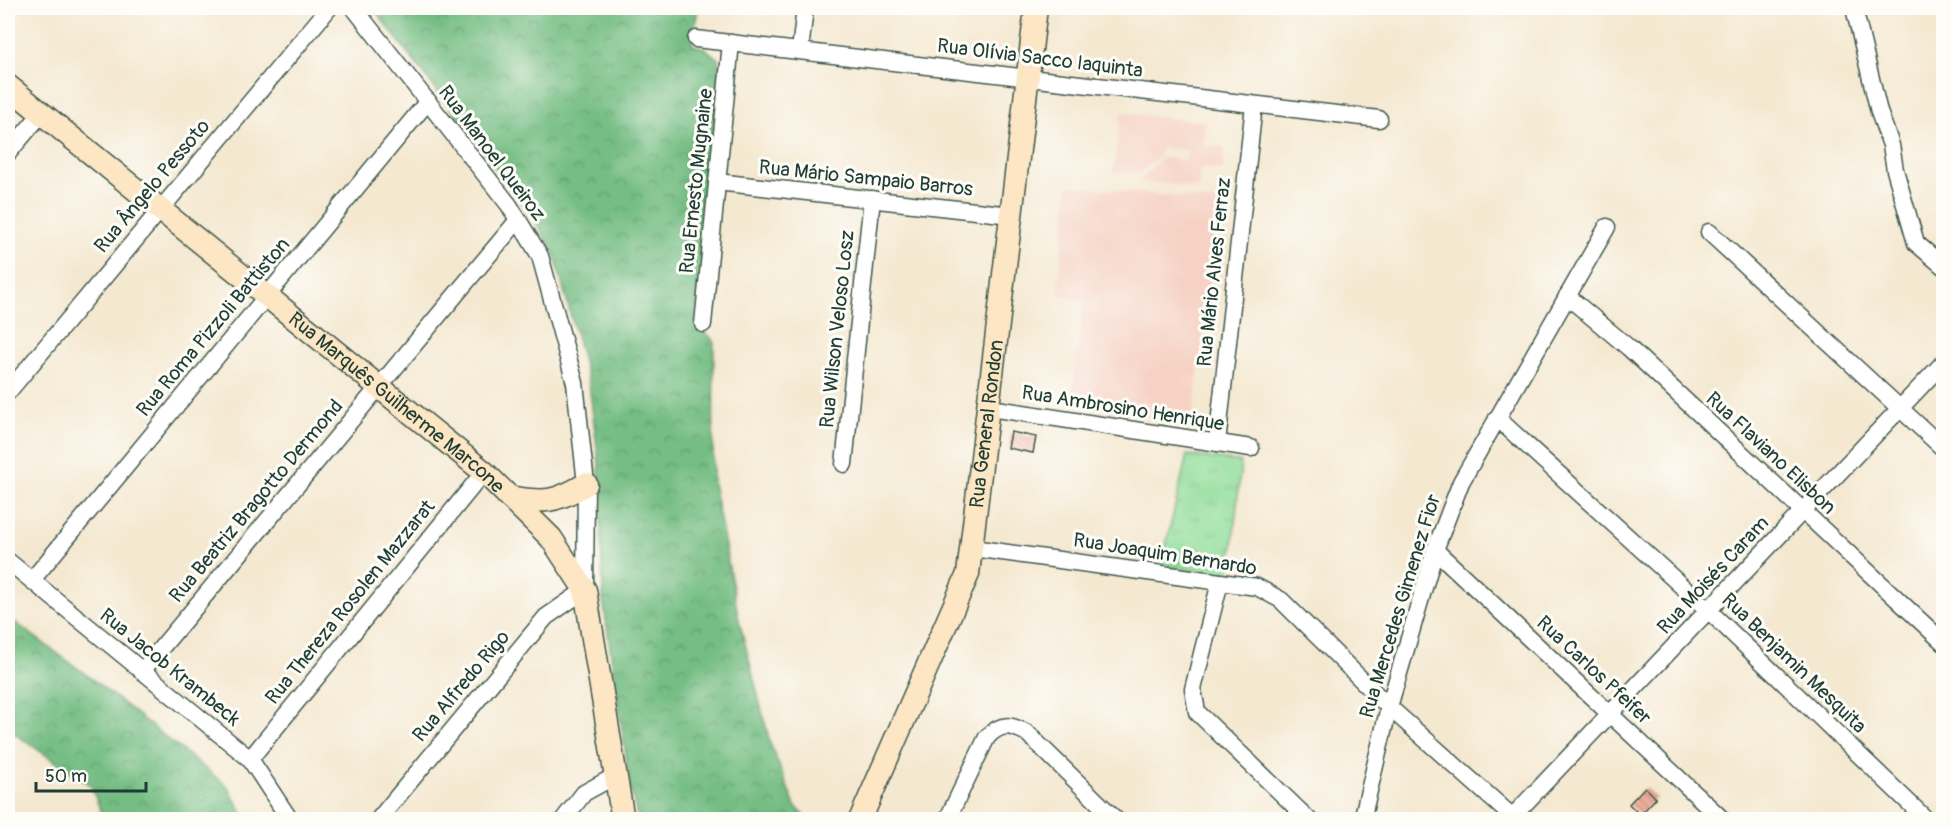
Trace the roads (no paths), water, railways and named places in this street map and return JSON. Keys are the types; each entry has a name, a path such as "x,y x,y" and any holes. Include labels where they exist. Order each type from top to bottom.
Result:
{"street":[{"name":"Rua Ângelo Pessoto","path":"8,392 329,8"},
{"name":"Rua Manoel Queiroz","path":"354,8 518,220 540,256 575,383 585,484 585,590"},
{"path":"800,51 805,8"},
{"name":"Rua General Rondon","path":"860,819 968,574 990,408 1036,8"},
{"path":"1854,8 1879,112 1891,145 1895,170 1916,243 1944,267"},
{"name":"Rua Olívia Sacco Iaquinta","path":"696,39 1379,119"},
{"name":"Rua Ernesto Mugnaine","path":"703,324 731,43"},
{"name":"Rua Marquês Guilherme Marcone","path":"8,86 484,472 551,538 585,590 623,819"},
{"name":"Rua Roma Pizzoli Battiston","path":"32,580 428,101"},
{"name":"Rua Mário Alves Ferraz","path":"1216,443 1254,105"},
{"path":"8,153 42,114"},
{"name":"Rua Mário Sampaio Barros","path":"717,182 1011,215"},
{"name":"Rua Wilson Veloso Losz","path":"844,464 872,200"},
{"name":"Rua Beatriz Bragotto Dermond","path":"142,671 518,220"},
{"name":"Rua Mercedes Gimenez Fior","path":"1362,819 1389,707 1436,550 1461,482 1607,226"},
{"path":"1709,232 1944,449"},
{"name":"Rua Flaviano Elisbon","path":"1567,296 1629,348 1944,643"},
{"name":"Rua Moisés Caram","path":"1515,818 1610,714 1944,362"},
{"name":"Rua Ambrosino Henrique","path":"990,408 1251,448"},
{"name":"Rua Benjamin Mesquita","path":"1497,418 1708,610 1927,819"},
{"name":"Rua Thereza Rosolen Mazzarat","path":"250,759 484,472"},
{"path":"509,497 537,502 561,499 585,484"},
{"name":"Rua Joaquim Bernardo","path":"972,548 1257,587 1281,600 1389,707 1515,818"},
{"name":"Rua Carlos Pfeifer","path":"1436,550 1723,819"},
{"name":"Rua Jacob Krambeck","path":"8,561 250,759 290,819"},
{"path":"1220,582 1193,689 1197,712 1309,819"},
{"name":"Rua Alfredo Rigo","path":"378,819 546,617 585,590"},
{"path":"946,819 987,737 997,727 1012,725 1026,733 1116,819"},
{"path":"563,819 584,793 615,776"}]}
